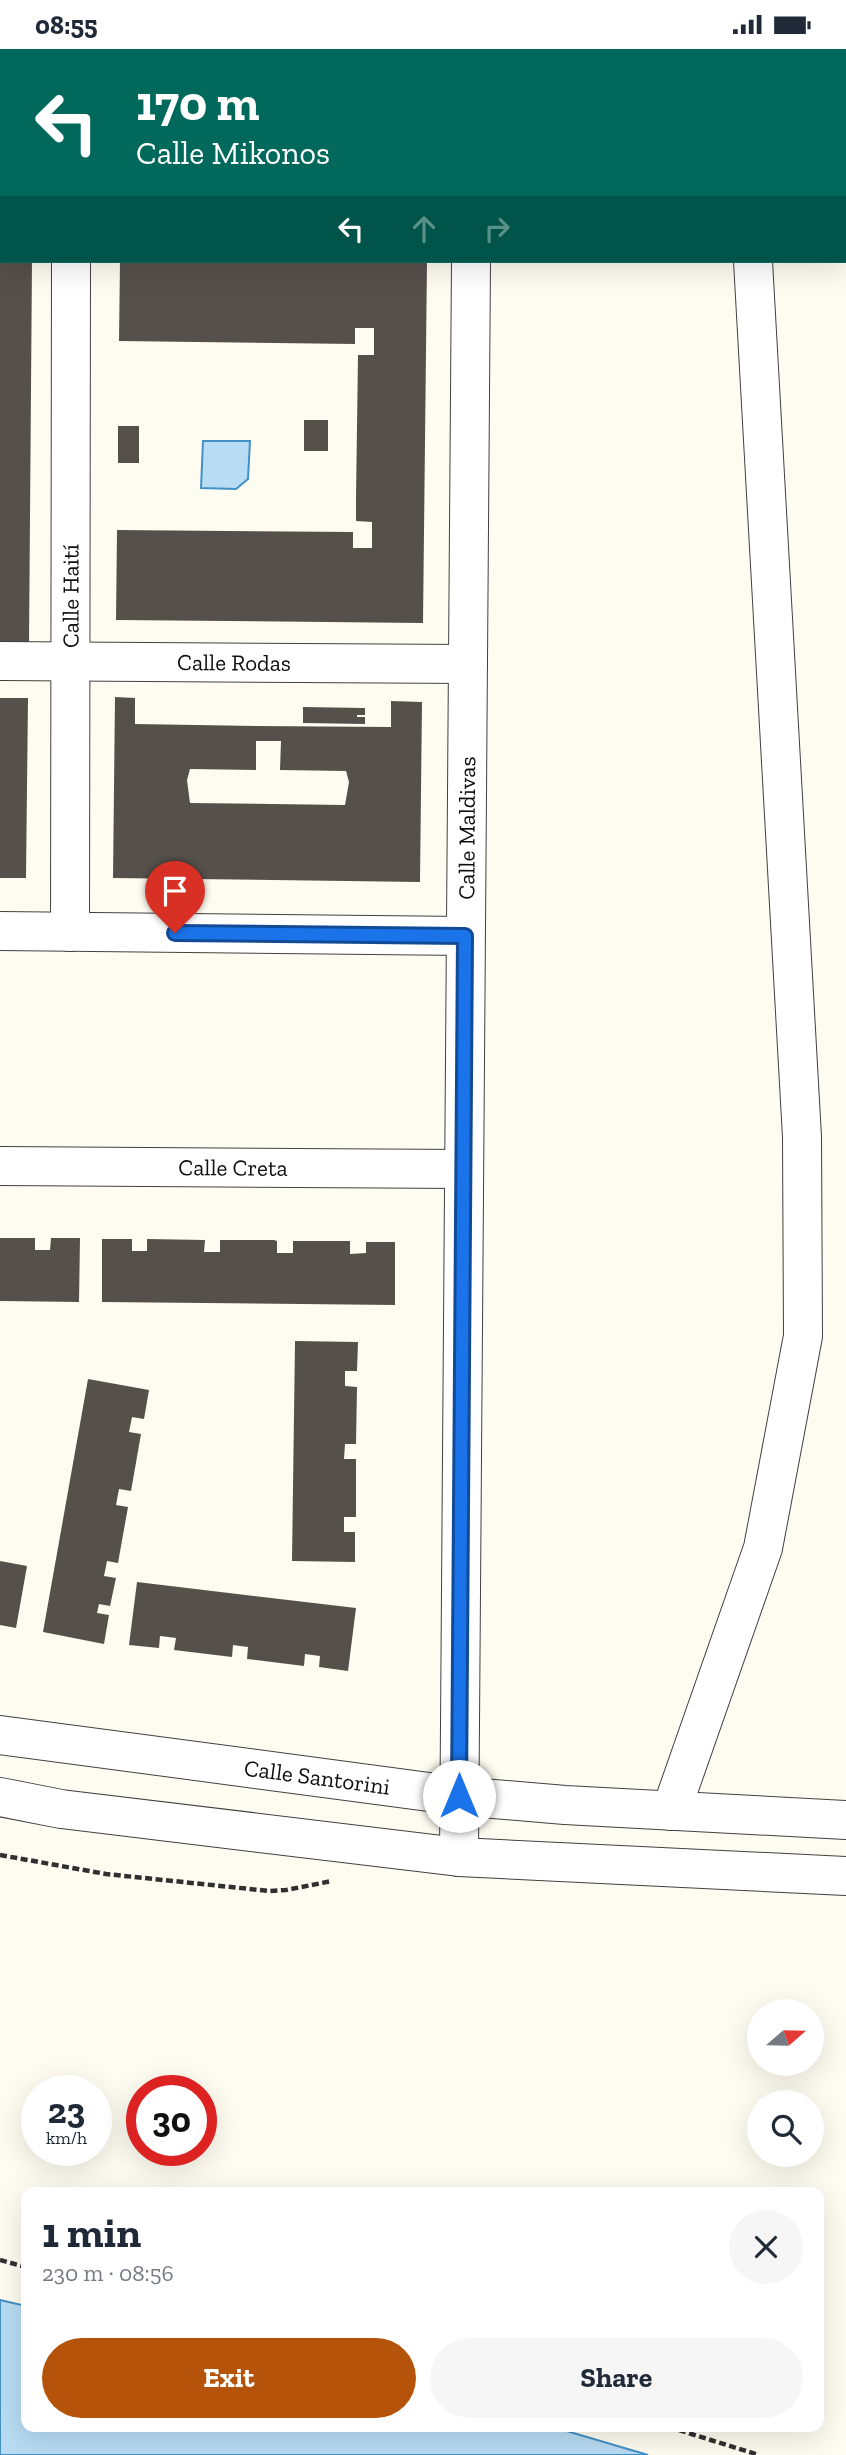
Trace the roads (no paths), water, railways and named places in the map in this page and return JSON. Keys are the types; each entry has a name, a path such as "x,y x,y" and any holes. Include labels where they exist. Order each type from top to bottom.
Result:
{"street":[{"name":"Calle Haití","path":"70,932 71,263"},
{"name":"Calle Maldivas","path":"458,1857 471,263"},
{"path":"671,1811 763,1548 803,1336 802,1137 753,263"},
{"name":"Calle Rodas","path":"0,661 468,664"},
{"path":"0,931 465,936"},
{"name":"Calle Creta","path":"0,1166 464,1168"},
{"name":"Calle Santorini","path":"0,1735 459,1796 565,1805 846,1820"},
{"path":"0,1797 61,1809 458,1857 846,1877"}],"water":[{"path":"203,441 250,441 248,479 236,489 201,488"},
{"path":"0,2300 21,2305 21,2432 570,2432 648,2455 0,2455"}]}
